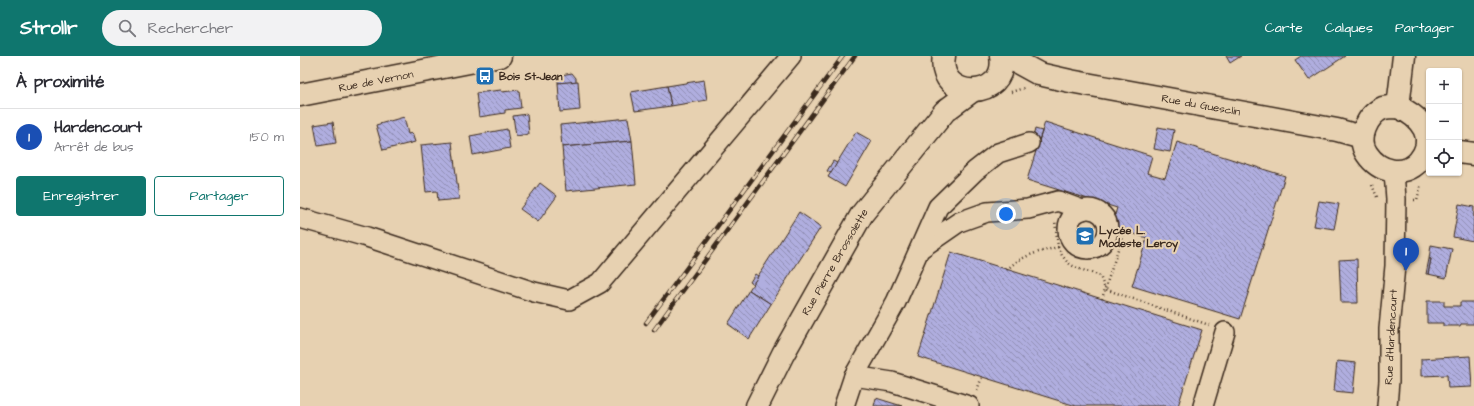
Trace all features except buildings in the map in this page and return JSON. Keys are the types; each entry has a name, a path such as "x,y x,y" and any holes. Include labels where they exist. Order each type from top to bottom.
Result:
{"main road":[{"name":"Rue de Vernon","path":"302,92 500,56"},
{"path":"1001,56 1002,86 1034,81"},
{"path":"1006,56 1034,81"},
{"path":"1398,107 1404,56"},
{"path":"941,65 959,88 972,91"},
{"path":"941,65 945,111"},
{"name":"Rue du Guesclin","path":"1034,81 1078,82 1337,130 1362,137"},
{"name":"Rue Pierre Brossolette","path":"757,406 783,354 862,214 945,111 972,91 981,90 989,86 1002,86"},
{"path":"1426,151 1415,165 1407,170 1394,172 1373,162 1366,154 1362,137 1367,122 1374,114 1384,108 1398,107 1408,111 1417,118 1425,130 1427,140"},
{"path":"1462,152 1474,154"}],"street":[{"path":"300,218 368,237 534,292 569,300 600,283 791,56"},
{"path":"844,406 854,376 896,302 938,207 975,171 998,153 1028,143"},
{"name":"Rue d'Hardencourt","path":"1387,406 1389,381 1389,329 1395,266 1396,199 1394,172"},
{"path":"920,249 959,222 987,212 1028,209 1058,201 1082,210"},
{"path":"1203,406 1218,329"},
{"path":"854,376 892,382 969,406"}],"path":[{"path":"1002,86 1022,88 1034,81"},
{"path":"1371,183 1378,201"},
{"path":"1058,201 1055,217 1058,247 1064,259 1076,268 1090,271 1100,276 1105,288 1218,329"},
{"path":"1102,299 1124,231"},
{"path":"1007,270 1015,262 1027,256 1058,247"}],"railway":[{"path":"646,323 843,56"},
{"path":"654,330 855,56"}],"place":[{"name":"Bois St-Jean","path":"485,76"},
{"name":"Lycée L. Modeste Leroy","path":"1085,236"},
{"name":"Hardencourt","path":"1406,271"}]}
